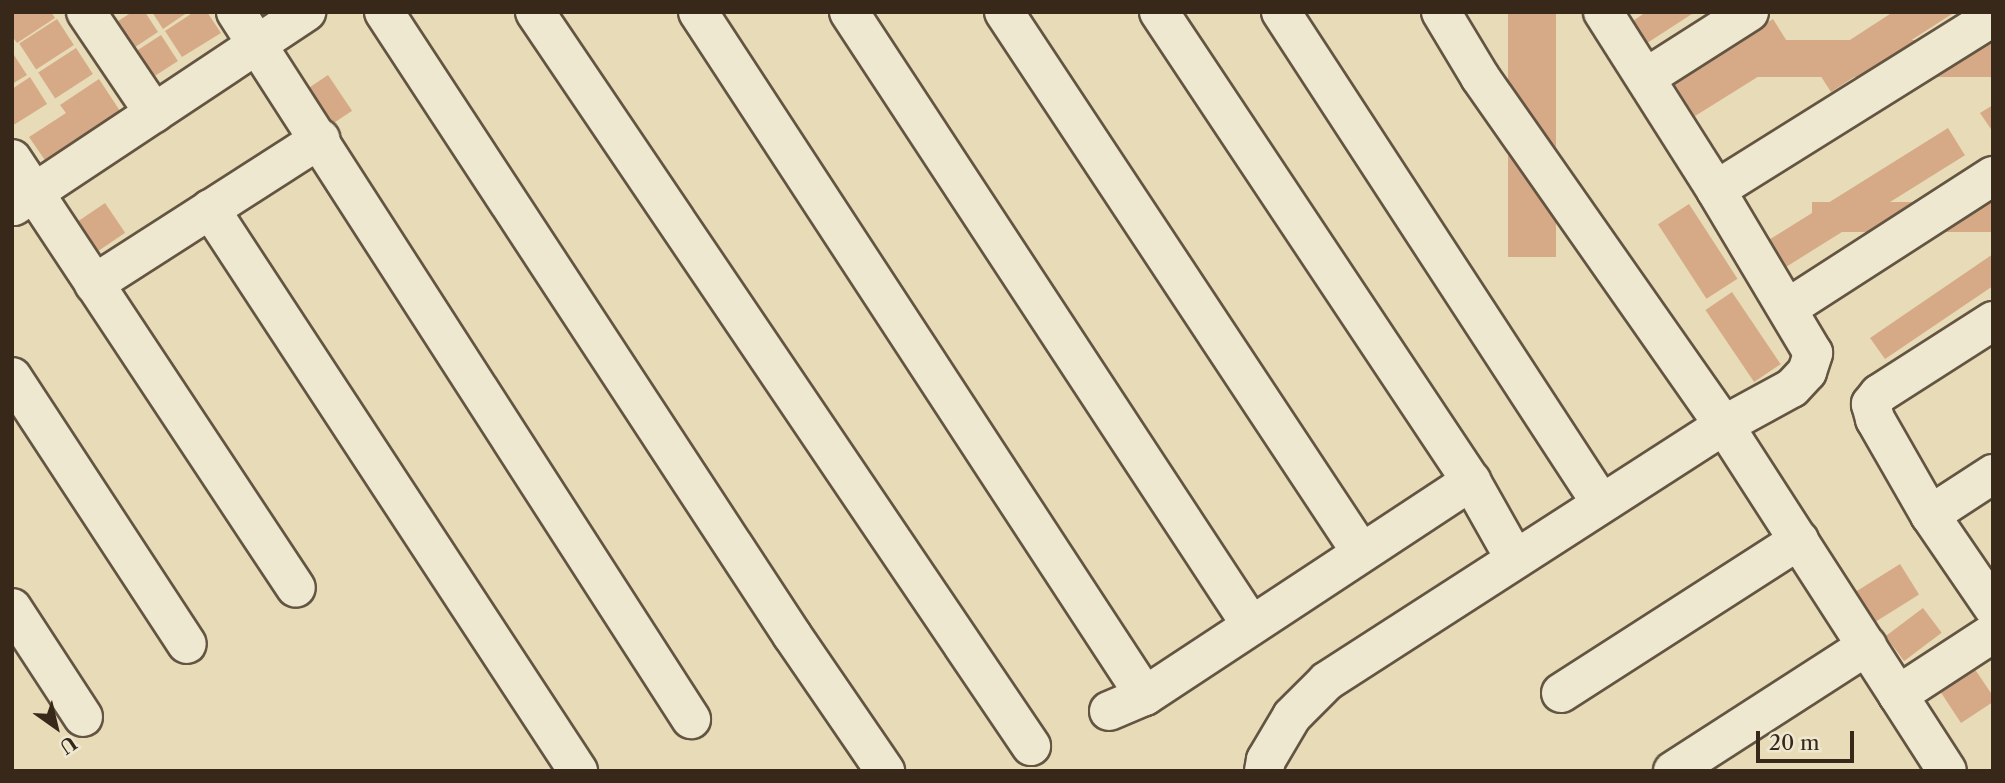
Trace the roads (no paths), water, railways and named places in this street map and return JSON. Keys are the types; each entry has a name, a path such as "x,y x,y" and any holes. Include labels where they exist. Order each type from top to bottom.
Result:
{"street":[{"path":"86,12 154,113"},
{"path":"236,12 691,719"},
{"path":"23,200 306,12"},
{"path":"384,12 785,624 885,771"},
{"path":"535,12 1031,746"},
{"path":"698,12 1144,696"},
{"path":"849,12 1251,625"},
{"path":"1003,12 1361,552"},
{"path":"1159,12 1471,481 1506,543"},
{"path":"1281,12 1601,503"},
{"path":"1441,12 1480,77 1724,425 1947,771"},
{"path":"1264,771 1266,760 1292,716 1327,681 1724,425 1792,388 1807,372 1813,353 1647,77 1604,12"},
{"path":"1647,77 1749,12"},
{"path":"1716,190 1993,17"},
{"path":"94,284 320,139"},
{"path":"12,159 23,200 94,284 296,588"},
{"path":"1787,308 1993,176"},
{"path":"210,209 578,771"},
{"path":"1993,321 1879,394 1871,404 1875,419 1930,515 1993,607"},
{"path":"12,377 187,644"},
{"path":"1930,515 1993,474"},
{"path":"1109,711 1144,696 1471,481"},
{"path":"1561,693 1799,540"},
{"path":"12,608 83,717"},
{"path":"1898,695 1993,634"},
{"path":"1692,765 1867,646"}]}
